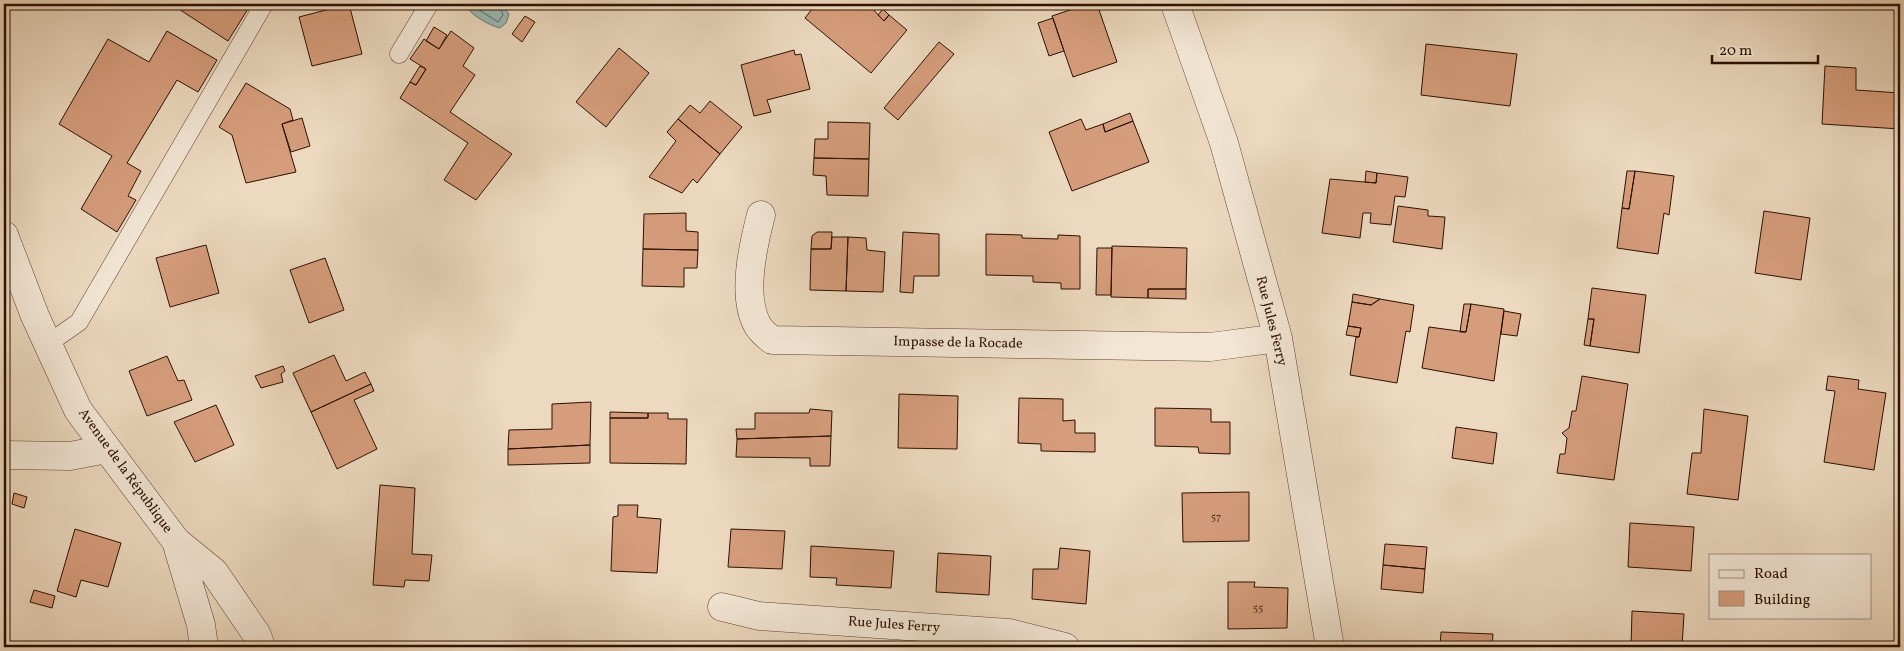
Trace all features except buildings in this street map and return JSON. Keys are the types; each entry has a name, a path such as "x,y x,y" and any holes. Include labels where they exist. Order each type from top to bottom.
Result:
{"street":[{"name":"Rue Jules Ferry","path":"1175,4 1224,143 1278,338 1330,647"},
{"name":"Impasse de la Rocade","path":"761,215 751,252 751,308 759,327 772,340 1210,347 1278,338"},
{"name":"Avenue de la République","path":"4,235 36,316 78,410 176,541 214,572 257,636 261,647"},
{"path":"4,455 70,456 107,449"},
{"name":"Avenue de la République","path":"176,541 201,625 204,647"},
{"name":"Rue Jules Ferry","path":"722,607 759,616 1009,633 1065,647"}],"lane":[{"path":"49,343 80,322 264,4"},
{"path":"399,54 429,4"}],"water":[{"path":"464,4 501,4 509,14 506,23 500,28 490,25 475,16"}]}
